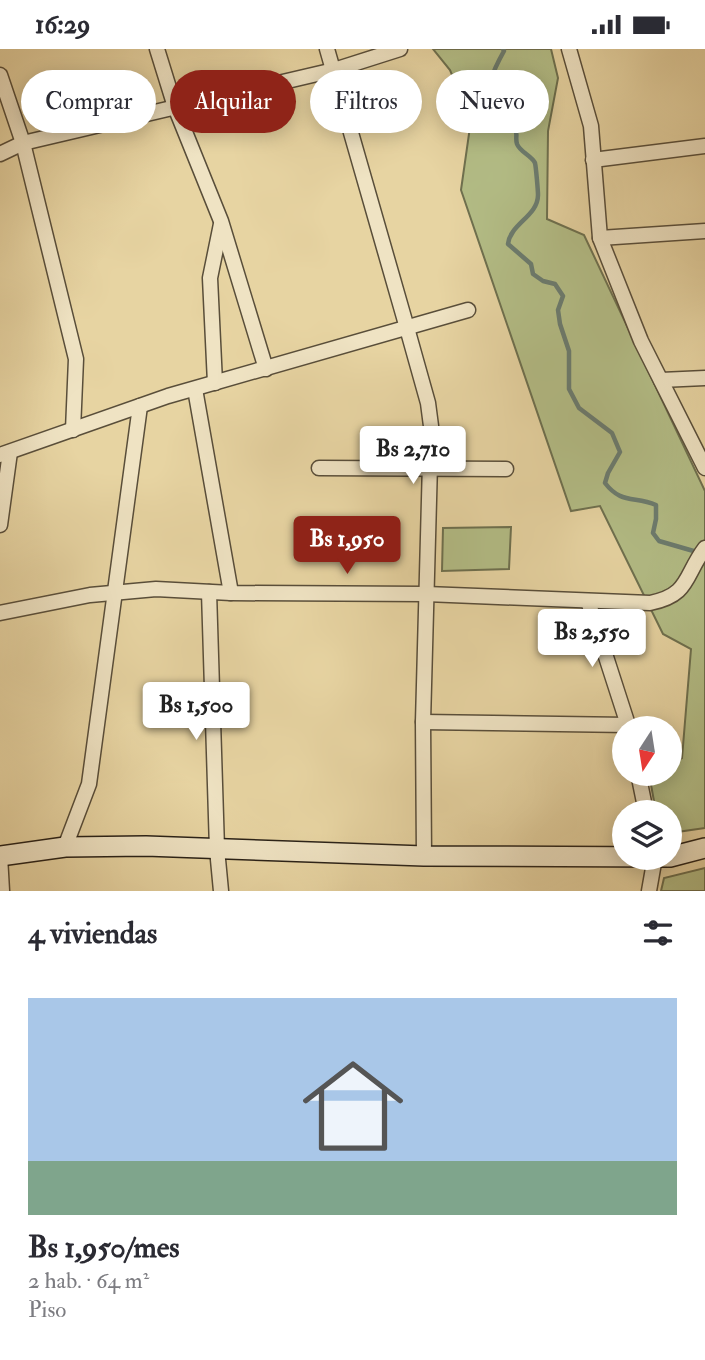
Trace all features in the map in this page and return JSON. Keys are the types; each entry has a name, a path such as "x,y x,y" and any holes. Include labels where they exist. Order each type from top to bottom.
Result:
{"street":[{"path":"157,49 170,91"},
{"path":"327,49 334,70 400,49"},
{"path":"569,49 591,126 600,238 636,330 705,468"},
{"path":"0,75 23,143 76,359 74,430"},
{"path":"0,154 23,143 170,108"},
{"path":"185,133 221,221 266,369"},
{"path":"352,133 428,403 431,426 426,594 424,856"},
{"path":"593,160 705,145"},
{"path":"215,383 210,278 221,221"},
{"path":"600,238 705,231"},
{"path":"0,525 5,453 195,389 468,310"},
{"path":"661,380 705,378"},
{"path":"195,389 231,593"},
{"path":"65,847 89,784 140,406"},
{"path":"319,468 506,469"},
{"path":"0,613 114,592 156,589 231,593 426,594 650,603 667,599 679,591 702,553"},
{"path":"209,591 217,849 221,891"},
{"path":"589,601 626,716"},
{"path":"424,722 612,726"},
{"path":"2,891 0,856 65,847 146,846 424,856 612,858"},
{"path":"682,854 705,848"},
{"path":"649,891 653,870"}],"green space":[{"path":"433,49 551,49 558,78 549,126 549,70 450,70"},
{"path":"469,133 548,133 547,219 584,235 705,491 705,828 682,831 682,800 654,800 651,786 682,786 691,649 663,634 600,506 571,511 461,190"},
{"path":"511,527 509,569 442,571 443,528"},
{"path":"705,868 705,891 661,891 664,878"}],"waterway":[{"path":"503,49 491,80 489,96 497,113 515,128 519,147 535,163 538,195 534,209 514,231 508,244 531,264 533,274 543,281 555,284 563,296 558,310 569,351 569,389 579,408 612,433 620,452 605,483 622,497 656,505 653,533 659,541 697,552"}]}
